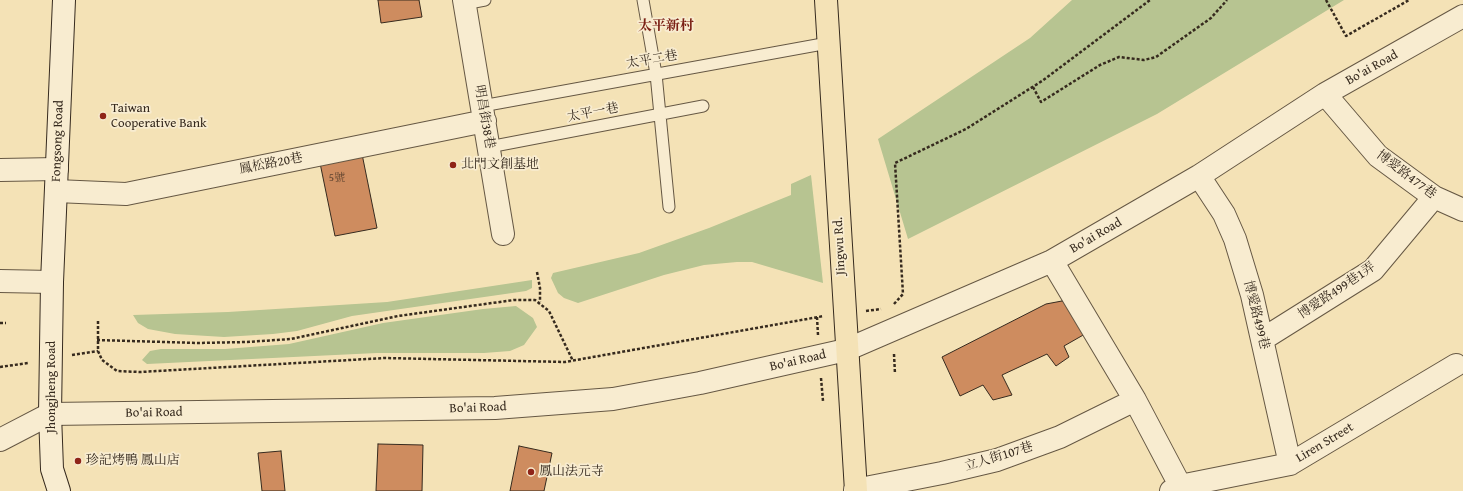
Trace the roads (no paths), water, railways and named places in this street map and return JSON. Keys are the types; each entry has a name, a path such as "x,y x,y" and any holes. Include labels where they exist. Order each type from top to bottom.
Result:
{"main road":[{"name":"Jingwu Rd.","path":"826,0 855,490"}],"street":[{"name":"Fongsong Road","path":"52,282 64,0"},
{"name":"明昌街38巷","path":"471,1 483,113 503,234"},
{"name":"Bo'ai Road","path":"50,414 495,408 613,399 700,383 846,350 1052,261 1199,176 1325,94 1463,16"},
{"name":"博愛路477巷","path":"1325,94 1378,156 1434,197 1463,210"},
{"name":"鳳松路20巷","path":"56,191 126,194 483,113"},
{"path":"0,170 57,169"},
{"name":"博愛路499巷","path":"1199,176 1224,214 1236,239 1263,339 1290,464"},
{"name":"博愛路499巷1弄","path":"1263,339 1373,270 1434,197"},
{"name":"Liren Street","path":"1052,261 1135,400 1178,489 1290,464 1456,364"},
{"path":"0,281 52,282"},
{"name":"Jhongjheng Road","path":"52,282 50,414 52,469 59,491"},
{"name":"立人街107巷","path":"855,490 942,473 997,460 1060,436 1135,400"},
{"path":"0,440 50,414"}],"lane":[{"path":"643,0 656,74 669,207"},
{"name":"太平二巷","path":"483,113 656,74 828,43"},
{"name":"太平一巷","path":"489,147 703,106"}],"place":[{"name":"Taiwan Cooperative Bank","path":"103,116"},
{"name":"北門文創基地","path":"453,165"},
{"name":"珍記烤鴨 鳳山店","path":"78,461"},
{"name":"鳳山法元寺","path":"531,472"}],"district":[{"name":"太平新村","path":"666,26"}]}
